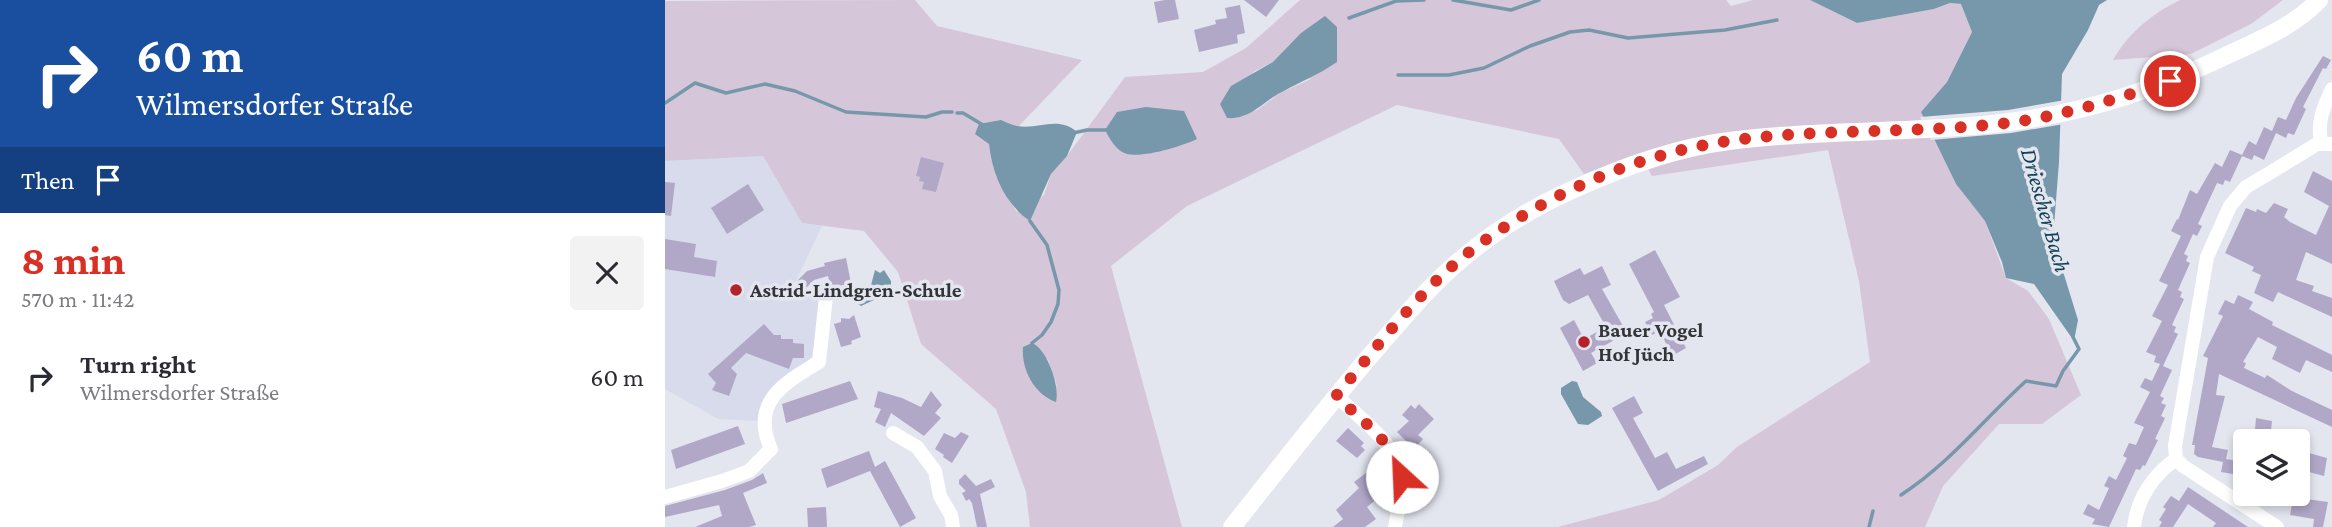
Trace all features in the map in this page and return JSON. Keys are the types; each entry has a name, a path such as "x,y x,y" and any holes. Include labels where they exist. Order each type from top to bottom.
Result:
{"street":[{"path":"1232,527 1336,396 1418,300 1464,257 1516,220 1558,197 1641,161 1682,150 1756,138 2009,122 2101,103 2200,69 2259,40 2322,2"},
{"path":"2277,527 2188,471 2176,459 2175,446 2207,257 2219,229 2230,206 2246,187 2327,143 2319,128 2321,114 2332,89"},
{"path":"665,497 748,471 771,449 764,434 767,409 785,382 819,362 825,297"},
{"path":"1336,396 1391,449 1398,461 1402,488 1395,527"},
{"path":"893,433 916,447 935,471 940,496 951,515 953,527"},
{"path":"2134,527 2140,498 2162,471 2176,459"}],"shaded area":[{"path":"915,0 937,26 1082,60 1018,127 989,144 998,180 1017,212 1044,195 1051,174 1125,77 1203,72 1246,48 1300,0 1726,0 1731,6 1753,0 1810,0 1857,23 1934,9 1950,3 1961,4 1972,32 1947,82 1921,112 1956,184 1985,221 2006,278 2028,291 2049,319 2081,395 2042,424 1999,424 1943,486 1925,527 1558,527 1659,500 1718,465 1737,447 1870,362 1859,281 1828,150 1652,176 1641,157 1584,174 1559,139 1397,105 1187,206 1111,266 1182,527 1030,527 1026,492 996,409 921,344 898,272 864,231 802,223 763,156 665,161 665,1","holes":["1273,62 1311,79 1280,93 1257,110 1227,118 1220,103 1255,71","1048,359 1057,386 1032,382 1024,362"]},
{"path":"2180,0 2283,0 2251,24 2191,54 2113,60 2126,41 2142,25"},
{"name":"Astrid-Lindgren-Schule","path":"763,156 802,223 822,226 794,285 821,296 814,353 760,421 718,419 665,389 665,161"}],"water":[{"path":"1810,0 2107,0 2099,5 2088,30 2062,74 2053,239 2078,320 2074,341 2034,284 2006,278 1985,221 1956,184 1921,112 1947,82 1972,32 1961,4 1950,3 1934,9 1857,23"},
{"path":"1325,16 1337,27 1337,62 1250,113 1227,118 1220,104 1231,86 1273,62 1301,33"},
{"path":"1146,107 1184,111 1197,139 1153,153 1134,155 1123,152 1105,130 1117,112"},
{"path":"1001,120 1025,127 1063,124 1077,132 1067,156 1051,174 1030,221 1007,197 993,166 989,144 975,134 979,124"},
{"path":"875,270 880,273 884,270 891,281 891,292 861,306 858,299 870,289"},
{"path":"1032,343 1043,352 1051,369 1056,387 1056,402 1048,399 1036,388 1027,373 1023,347"},
{"path":"1572,381 1577,382 1583,397 1601,412 1602,416 1588,425 1578,424 1561,394 1561,388"}],"pier":[{"path":"2065,100 2064,124 2011,133 1931,140 1920,117 2008,110"}],"building":[{"path":"1175,0 1179,19 1158,23 1154,2"},
{"path":"1244,0 1279,0 1266,17"},
{"path":"1240,5 1245,33 1237,35 1238,43 1199,52 1194,30 1216,24 1215,20 1227,18 1225,8"},
{"path":"2323,56 2331,60 2326,69 2323,68 2303,107 2306,109 2294,135 2288,133 2286,138 2276,133 2264,160 2254,155 2252,160 2242,156 2230,182 2225,180 2223,185 2217,183 2198,224 2202,226 2197,236 2193,234 2184,254 2188,256 2186,261 2190,263 2178,290 2182,292 2180,297 2184,299 2172,325 2176,327 2174,332 2178,334 2163,366 2172,370 2160,396 2164,398 2161,403 2166,405 2161,416 2165,418 2155,439 2158,440 2145,466 2140,470 2136,469 2109,527 2092,524 2095,519 2083,514 2088,504 2099,510 2109,488 2104,486 2109,476 2116,480 2127,458 2123,456 2129,443 2136,445 2144,427 2134,423 2150,392 2140,387 2145,378 2152,381 2160,364 2154,362 2156,356 2146,352 2162,321 2152,316 2168,285 2159,281 2181,236 2171,231 2190,190 2197,194 2215,163 2222,167 2230,150 2242,155 2249,141 2256,145 2264,127 2272,131 2278,117 2286,120 2296,98"},
{"path":"921,157 944,163 936,192 922,189 924,182 919,181 920,177 916,176"},
{"path":"2313,171 2332,181 2332,264 2306,252 2296,280 2314,286 2312,291 2332,298 2332,317 2278,292 2273,302 2254,293 2261,275 2252,271 2254,267 2225,253 2246,208 2266,213 2274,203 2288,209 2284,217 2290,222 2316,235 2329,206 2304,192"},
{"path":"665,182 675,183 671,216 665,215"},
{"path":"748,184 764,210 727,234 711,208"},
{"path":"665,239 696,244 694,257 717,261 715,277 665,269"},
{"path":"1655,250 1680,297 1664,305 1686,348 1672,356 1660,331 1652,335 1645,322 1653,318 1651,314 1654,312 1629,264"},
{"path":"846,258 851,283 831,288 828,276 814,280 805,289 797,281 807,271 825,266 824,263"},
{"path":"1602,266 1611,285 1602,289 1627,333 1591,353 1597,363 1583,371 1560,328 1574,320 1584,339 1606,327 1588,295 1569,304 1563,300 1554,281 1580,268 1584,275"},
{"path":"2238,295 2253,302 2249,309 2273,322 2272,325 2332,355 2332,372 2306,360 2300,373 2272,359 2277,347 2258,337 2243,362 2246,363 2244,368 2265,378 2267,375 2292,391 2332,410 2332,427 2219,374 2216,395 2225,396 2212,447 2228,450 2226,459 2233,460 2233,474 2221,472 2223,462 2198,457 2194,454 2195,445 2192,445 2208,358 2203,356 2223,316 2218,314 2225,300 2234,304"},
{"path":"854,315 861,337 851,341 852,344 841,347 834,324 841,322 841,318 849,319"},
{"path":"764,324 774,335 781,335 781,339 793,339 793,343 804,344 804,358 793,358 789,369 746,353 731,368 737,374 729,396 712,390 716,383 708,374"},
{"path":"850,381 858,399 786,423 782,404"},
{"path":"878,391 921,407 931,391 942,405 935,413 941,418 924,436 891,413 885,427 875,422 881,409 874,407"},
{"path":"1634,396 1643,413 1633,418 1655,458 1667,452 1676,469 1704,456 1708,464 1658,491 1612,408"},
{"path":"1419,404 1434,419 1418,435 1423,439 1414,449 1397,432 1409,421 1402,415 1411,405 1415,409"},
{"path":"2256,418 2272,421 2271,429 2255,429"},
{"path":"738,426 745,444 676,469 671,450"},
{"path":"1348,428 1364,443 1361,446 1365,450 1357,458 1336,441"},
{"path":"961,432 969,436 952,463 935,449 944,433 955,438"},
{"path":"869,451 875,467 885,461 916,518 900,527 870,471 827,488 821,469"},
{"path":"2310,453 2327,458 2324,476 2310,472"},
{"path":"1374,467 1387,484 1379,490 1383,494 1367,507 1376,519 1365,527 1333,527 1343,519 1336,510 1359,488 1354,482"},
{"path":"763,473 767,483 743,493 756,525 695,527 722,516 719,505 665,517 665,506 725,490"},
{"path":"965,474 976,486 991,479 995,487 980,494 987,527 977,527 972,503 969,499 966,501 962,493 966,491 959,484 959,480"},
{"path":"2188,487 2248,527 2213,527 2216,523 2188,504 2173,527 2159,527 2162,522 2159,520 2166,509 2163,507 2171,496 2179,501"},
{"path":"2310,500 2328,502 2323,527 2313,527 2314,519 2290,515 2292,506 2310,506"},
{"path":"826,507 827,527 808,527 807,508"}],"waterway":[{"path":"1349,18 1396,1 1424,0"},
{"path":"1453,0 1511,10 1539,0"},
{"path":"1398,75 1449,75 1484,68 1530,46 1570,32 1589,30 1628,38 1725,30 1777,20"},
{"path":"665,103 695,83 726,93 765,84 795,91 846,112 926,117 952,112"},
{"path":"957,113 963,113 983,125"},
{"path":"1073,133 1106,130"},
{"path":"1030,221 1047,245 1059,290 1058,304 1051,322 1032,343"},
{"name":"Driescher Bach","path":"1901,495 1951,455 2026,381 2056,386 2079,349 2073,337"},
{"name":"Driescher Bach","path":"1869,527 1873,511"}],"place":[{"name":"Astrid-Lindgren-Schule","path":"736,290"},
{"name":"Bauer Vogel Hof Jüch","path":"1584,342"}],"route":[{"path":"1402,477 1398,461 1391,449 1336,396 1418,300 1464,257 1516,220 1547,202 1641,161 1728,141 1797,134 2009,122 2101,103 2170,81"}]}
